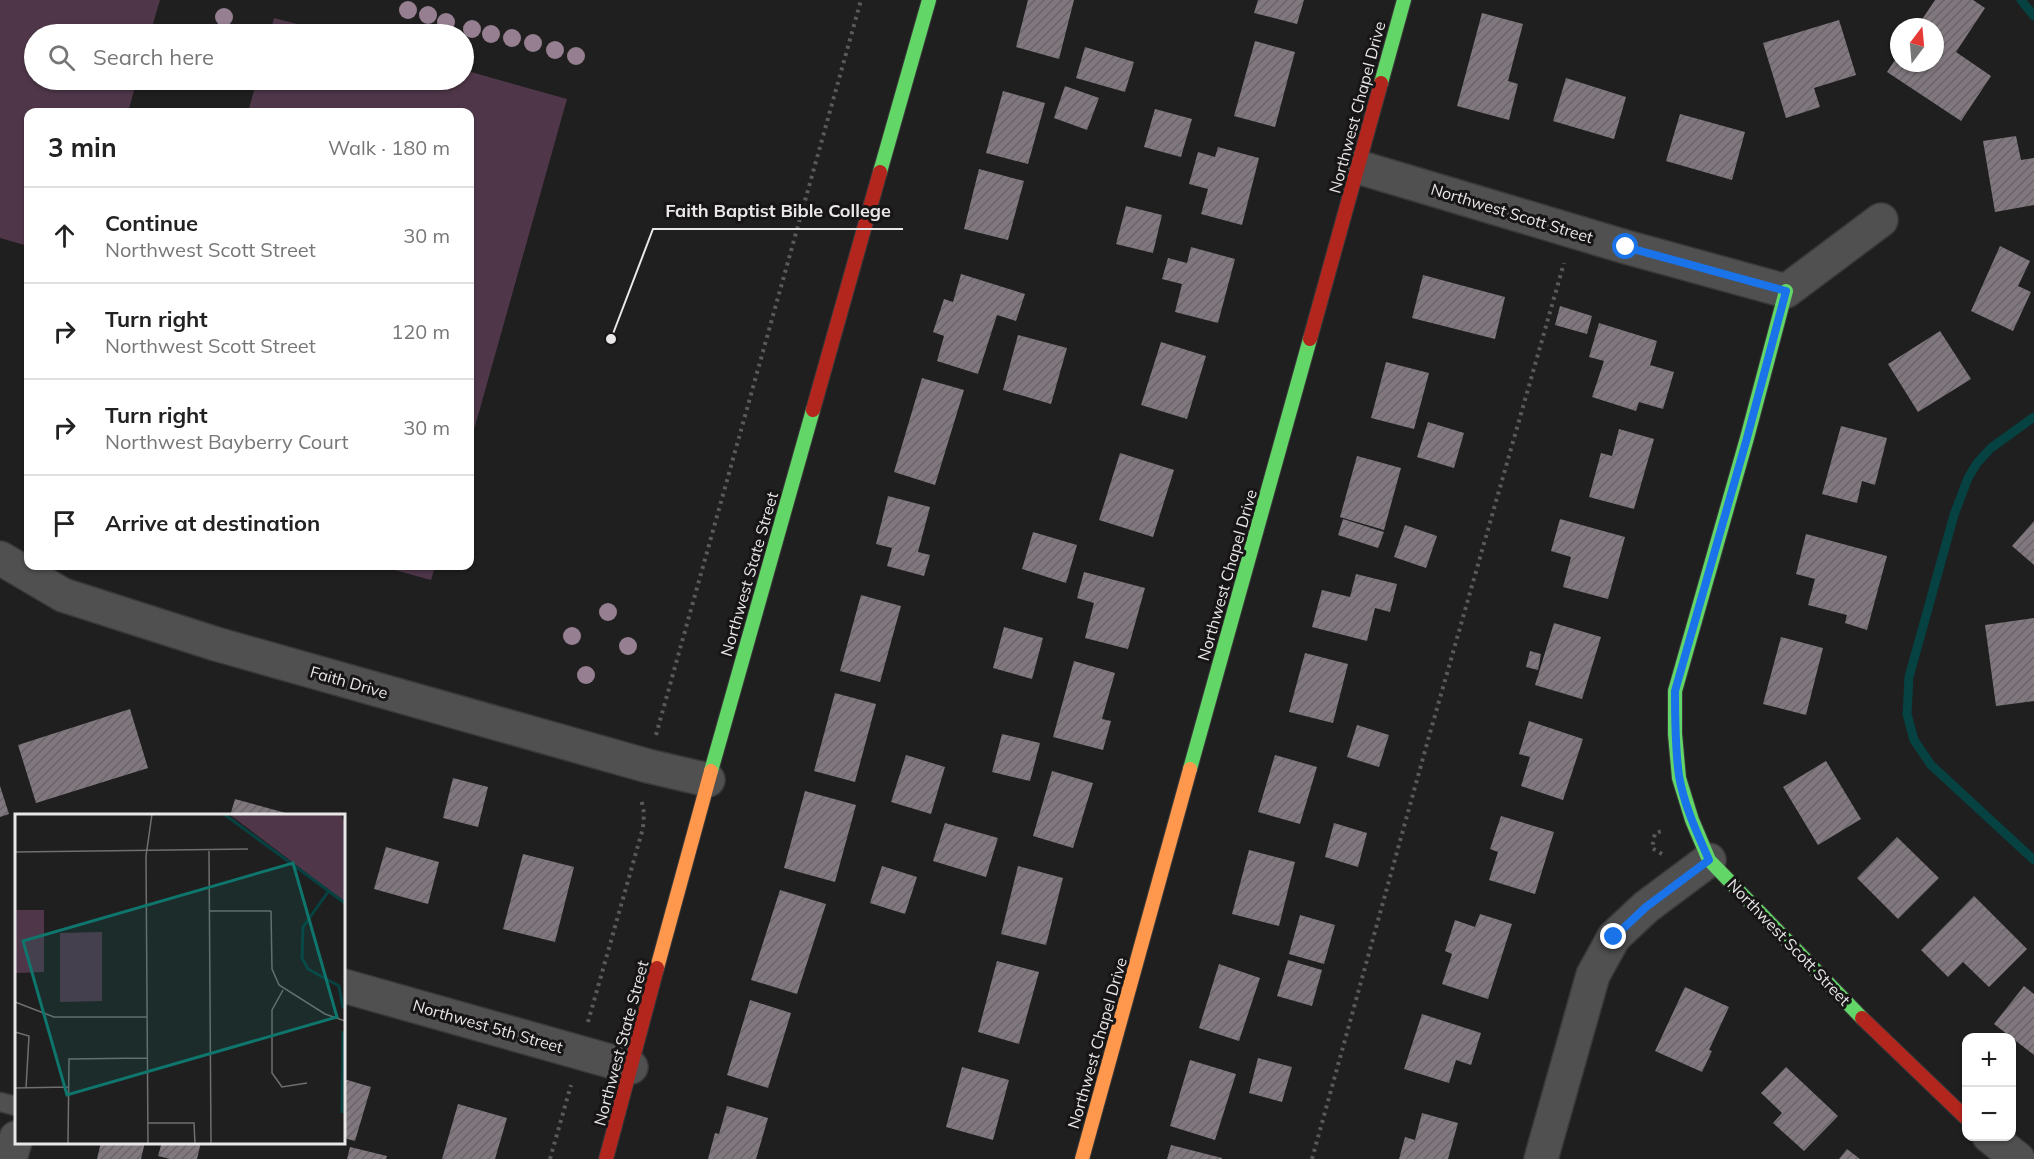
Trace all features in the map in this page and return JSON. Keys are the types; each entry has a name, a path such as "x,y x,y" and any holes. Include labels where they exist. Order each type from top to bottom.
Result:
{"street":[{"name":"Northwest State Street","path":"606,1159 708,780 929,0"},
{"name":"Northwest Chapel Drive","path":"1082,1159 1404,0"},
{"name":"Northwest Scott Street","path":"1358,167 1786,291 1675,691 1675,734 1679,778 1692,820 1709,860 1841,997 1962,1114"},
{"path":"1786,291 1881,220"},
{"name":"Faith Drive","path":"0,558 63,595 216,644 648,766 708,780"},
{"path":"1541,1159 1593,975 1614,937 1646,907 1709,860"},
{"name":"Northwest 5th Street","path":"345,986 631,1067"},
{"path":"1994,1141 2018,1159"},
{"path":"10,1159 15,1142"}],"lane":[{"path":"0,1102 15,1106"}],"path":[{"path":"550,1159 642,828 644,813 641,794 648,766 861,0"},
{"path":"1312,1159 1431,728 1574,231"},
{"path":"1652,848 1655,833"}],"shaded area":[{"path":"0,0 160,0 153,24 24,24 24,90 134,90 129,108 24,108 24,245 0,238"},
{"path":"274,18 297,24 272,24"},
{"path":"474,73 567,99 474,430 474,108 249,108 254,90 474,90"},
{"path":"395,570 434,570 431,580"}],"building":[{"path":"1028,0 1074,0 1059,59 1016,47"},
{"path":"1258,0 1304,0 1297,24 1254,13"},
{"path":"1935,0 1973,0 1985,8 1956,52 1991,76 1961,121 1887,72 1890,68 1890,72 1944,72 1944,18 1923,18"},
{"path":"1482,13 1523,24 1508,81 1518,84 1509,120 1457,106"},
{"path":"1839,20 1856,75 1814,88 1820,107 1786,118 1763,43"},
{"path":"1255,41 1295,52 1275,127 1234,116"},
{"path":"1085,47 1134,62 1125,92 1076,78"},
{"path":"1566,78 1626,97 1614,139 1553,121"},
{"path":"1065,86 1099,98 1087,130 1054,118"},
{"path":"1003,91 1045,103 1028,164 986,153"},
{"path":"1155,109 1192,119 1181,157 1144,147"},
{"path":"1680,114 1745,132 1732,180 1666,161"},
{"path":"2016,136 2021,160 2034,158 2034,205 1995,212 1983,141"},
{"path":"1218,147 1259,158 1242,225 1201,214 1208,189 1189,184 1198,152 1215,157"},
{"path":"979,169 1024,181 1008,240 964,229"},
{"path":"1126,206 1162,215 1153,253 1116,244"},
{"path":"2000,246 2030,261 2018,286 2031,292 2013,331 1971,311"},
{"path":"1191,247 1235,259 1218,323 1175,312 1182,284 1162,279 1168,258 1187,263"},
{"path":"961,274 1025,294 1016,321 997,315 978,374 937,361 944,336 933,332 944,299 953,302"},
{"path":"1423,275 1505,297 1495,339 1412,318"},
{"path":"1560,306 1592,316 1587,334 1555,325"},
{"path":"1599,323 1657,341 1650,365 1674,372 1663,409 1639,402 1636,411 1592,397 1604,361 1589,357"},
{"path":"1940,331 1971,379 1918,412 1888,364"},
{"path":"1018,335 1067,348 1051,404 1003,390"},
{"path":"1161,342 1206,356 1187,419 1141,405"},
{"path":"1386,362 1429,373 1414,429 1371,418"},
{"path":"922,378 964,390 935,485 894,472"},
{"path":"1428,422 1464,433 1454,468 1417,457"},
{"path":"1841,426 1887,438 1875,485 1862,481 1857,503 1822,494"},
{"path":"1619,429 1654,439 1634,509 1589,497 1601,453 1612,456"},
{"path":"1120,453 1174,470 1153,537 1099,520"},
{"path":"1357,456 1401,468 1384,530 1340,517"},
{"path":"888,496 930,507 918,552 930,555 924,576 887,566 892,548 876,544"},
{"path":"1343,519 1384,532 1378,548 1338,535"},
{"path":"1560,519 1625,537 1608,599 1563,587 1571,557 1551,551"},
{"path":"2034,521 2034,565 2012,546"},
{"path":"1405,525 1437,536 1426,568 1394,557"},
{"path":"1033,532 1077,545 1066,583 1022,569"},
{"path":"1806,534 1887,556 1867,630 1845,623 1847,615 1808,605 1815,579 1796,574"},
{"path":"1084,572 1145,588 1128,649 1085,638 1094,603 1077,598"},
{"path":"1356,574 1397,584 1390,612 1375,608 1367,641 1312,627 1322,590 1350,597"},
{"path":"861,595 901,606 880,682 840,671"},
{"path":"2034,618 2034,701 1996,706 1985,625"},
{"path":"1554,623 1601,637 1582,699 1535,685"},
{"path":"1004,627 1043,638 1032,679 993,668"},
{"path":"1781,637 1823,648 1806,715 1763,704"},
{"path":"1530,651 1541,654 1538,670 1526,667"},
{"path":"1305,653 1348,664 1333,723 1289,712"},
{"path":"1074,661 1115,673 1102,719 1111,721 1103,750 1053,737"},
{"path":"835,693 876,704 855,782 814,771"},
{"path":"130,709 148,768 36,803 18,745"},
{"path":"1529,721 1583,739 1563,800 1521,786 1530,757 1519,754"},
{"path":"1357,725 1389,735 1379,767 1347,757"},
{"path":"1002,734 1040,743 1030,781 992,772"},
{"path":"906,755 945,767 931,814 891,802"},
{"path":"1275,755 1317,767 1300,824 1258,812"},
{"path":"1826,761 1861,819 1818,845 1783,787"},
{"path":"1052,771 1093,783 1073,848 1033,836"},
{"path":"453,778 488,787 478,827 443,818"},
{"path":"0,786 9,814 0,817"},
{"path":"805,791 856,805 835,882 784,868"},
{"path":"235,799 289,814 231,814"},
{"path":"1501,816 1554,832 1535,894 1489,880 1498,852 1490,849"},
{"path":"945,823 998,838 986,877 933,861"},
{"path":"1334,823 1367,833 1358,867 1325,857"},
{"path":"1897,837 1939,878 1898,919 1857,878"},
{"path":"386,847 439,862 428,904 374,889"},
{"path":"1249,850 1295,862 1279,926 1232,914"},
{"path":"523,854 574,867 555,942 503,929"},
{"path":"882,866 917,877 905,914 870,903"},
{"path":"1018,866 1063,878 1046,945 1001,934"},
{"path":"780,890 826,904 797,994 751,980"},
{"path":"1974,896 2027,949 1989,987 1963,962 1948,977 1921,950"},
{"path":"1480,914 1512,924 1488,999 1442,984 1452,954 1445,951 1455,920 1475,927"},
{"path":"1300,915 1335,925 1324,964 1289,954"},
{"path":"1288,960 1322,970 1312,1006 1277,996"},
{"path":"997,961 1039,972 1019,1044 978,1032"},
{"path":"1219,964 1260,978 1239,1041 1199,1028"},
{"path":"2024,986 2034,994 2034,1055 2016,1041 2016,1033 2006,1033 1994,1024"},
{"path":"1685,987 1729,1007 1709,1050 1712,1051 1702,1072 1655,1051"},
{"path":"750,1000 791,1013 768,1088 727,1075"},
{"path":"1422,1014 1481,1033 1471,1065 1456,1060 1449,1083 1404,1069"},
{"path":"1258,1058 1292,1067 1282,1102 1249,1093"},
{"path":"1190,1060 1236,1074 1215,1140 1170,1126"},
{"path":"962,1067 1009,1080 993,1140 946,1127"},
{"path":"1786,1067 1838,1116 1804,1151 1773,1123 1782,1113 1761,1093"},
{"path":"345,1079 371,1087 355,1141 345,1138"},
{"path":"458,1104 507,1118 495,1159 442,1159"},
{"path":"727,1106 768,1118 756,1159 708,1159 715,1133 719,1134"},
{"path":"1422,1113 1458,1123 1448,1159 1399,1159 1405,1137 1415,1140"},
{"path":"101,1144 145,1144 141,1159 97,1159"},
{"path":"161,1144 201,1144 197,1159 170,1159 158,1156"},
{"path":"1171,1145 1222,1158 1222,1159 1167,1159"},
{"path":"350,1147 387,1156 386,1159 347,1159"},
{"path":"1847,1149 1860,1159 1839,1159"}],"waterway":[{"path":"2021,0 2034,16"},
{"path":"2034,417 1991,448 1977,463 1968,478 1954,515 1909,677 1907,714 1914,740 1931,765 2034,860"}],"traffic: fast":[{"path":"880,172 929,0"},
{"path":"1381,83 1404,0"},
{"path":"1786,291 1675,691 1675,734 1679,778 1692,820 1709,860 1862,1018"},
{"path":"1190,769 1310,339"},
{"path":"711,771 813,410"}],"traffic: slow":[{"path":"1082,1159 1190,769"},
{"path":"657,968 711,771"}],"traffic: jam":[{"path":"1310,339 1381,83"},
{"path":"813,410 880,172"},
{"path":"606,1159 657,968"},
{"path":"1862,1018 1962,1114"}],"place":[{"name":"Faith Baptist Bible College","path":"611,339"}],"route":[{"path":"1614,937 1646,907 1709,860 1692,820 1679,778 1675,734 1675,691 1786,291 1626,247"}]}
